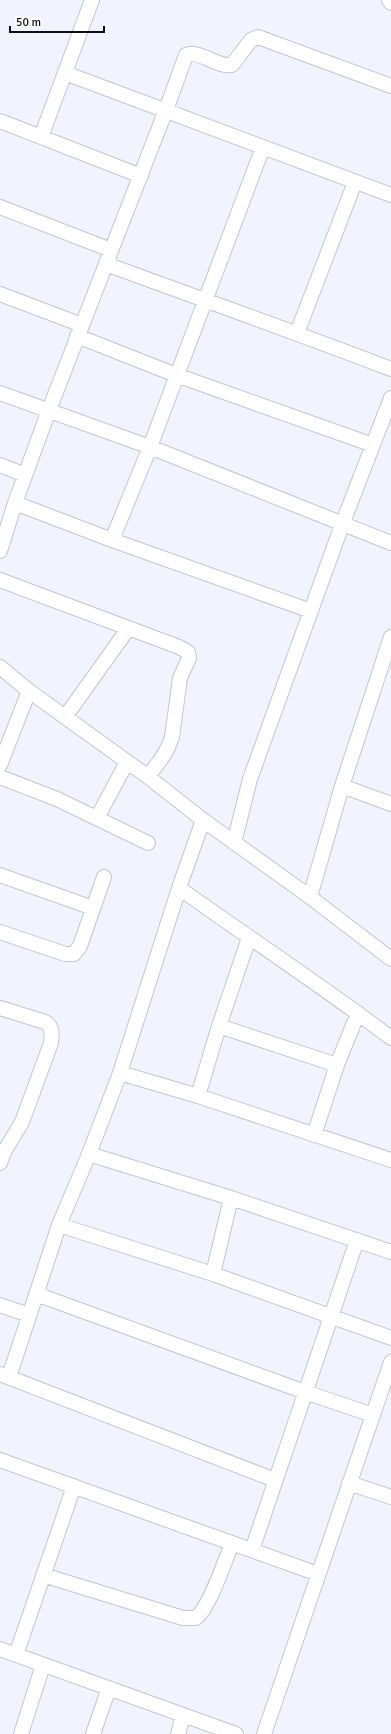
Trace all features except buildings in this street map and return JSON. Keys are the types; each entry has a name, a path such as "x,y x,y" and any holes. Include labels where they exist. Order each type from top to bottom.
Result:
{"street":[{"path":"41,137 92,0"},
{"path":"0,551 15,503 49,410 141,176 186,55 188,53 194,54 224,65 232,65 251,40 258,38 391,86"},
{"path":"65,73 391,195"},
{"path":"0,121 141,176"},
{"path":"112,540 150,447 262,147"},
{"path":"296,332 355,182"},
{"path":"0,207 111,250"},
{"path":"106,264 296,332 391,369"},
{"path":"0,294 176,375 373,445"},
{"path":"0,393 150,447 391,544"},
{"path":"234,843 250,779 342,525 391,398"},
{"path":"0,465 25,475"},
{"path":"15,503 112,540 311,611"},
{"path":"0,580 186,650 189,654 180,678 170,746 158,764 147,776"},
{"path":"65,717 128,629"},
{"path":"310,897 342,786 386,671 391,637"},
{"path":"0,667 30,691 147,776 234,843 310,897 391,959"},
{"path":"0,766 30,691"},
{"path":"97,818 127,762"},
{"path":"0,777 40,792 148,843"},
{"path":"342,786 391,804"},
{"path":"203,820 179,888 120,1073 89,1154 59,1226 30,1315 5,1375 275,1480"},
{"path":"0,875 93,908"},
{"path":"0,932 65,954 74,954 80,946 104,877"},
{"path":"179,888 358,1013 391,1038"},
{"path":"198,1096 219,1026 249,938"},
{"path":"0,1008 45,1022 49,1025 52,1034 51,1043 22,1122 4,1152 0,1163"},
{"path":"314,1135 336,1065 358,1013"},
{"path":"219,1026 336,1065"},
{"path":"120,1073 198,1096 391,1160"},
{"path":"89,1154 231,1198 391,1252"},
{"path":"213,1274 231,1198"},
{"path":"59,1226 213,1274 391,1338"},
{"path":"252,1550 357,1240"},
{"path":"36,1294 305,1392 373,1415"},
{"path":"0,1305 30,1315"},
{"path":"264,1734 391,1362"},
{"path":"0,1460 318,1574"},
{"path":"349,1483 391,1497"},
{"path":"16,1655 74,1486"},
{"path":"43,1575 183,1618 196,1618 207,1603 232,1544"},
{"path":"0,1649 236,1734"},
{"path":"21,1734 44,1665"},
{"path":"93,1734 109,1688"},
{"path":"178,1734 183,1715"}]}
